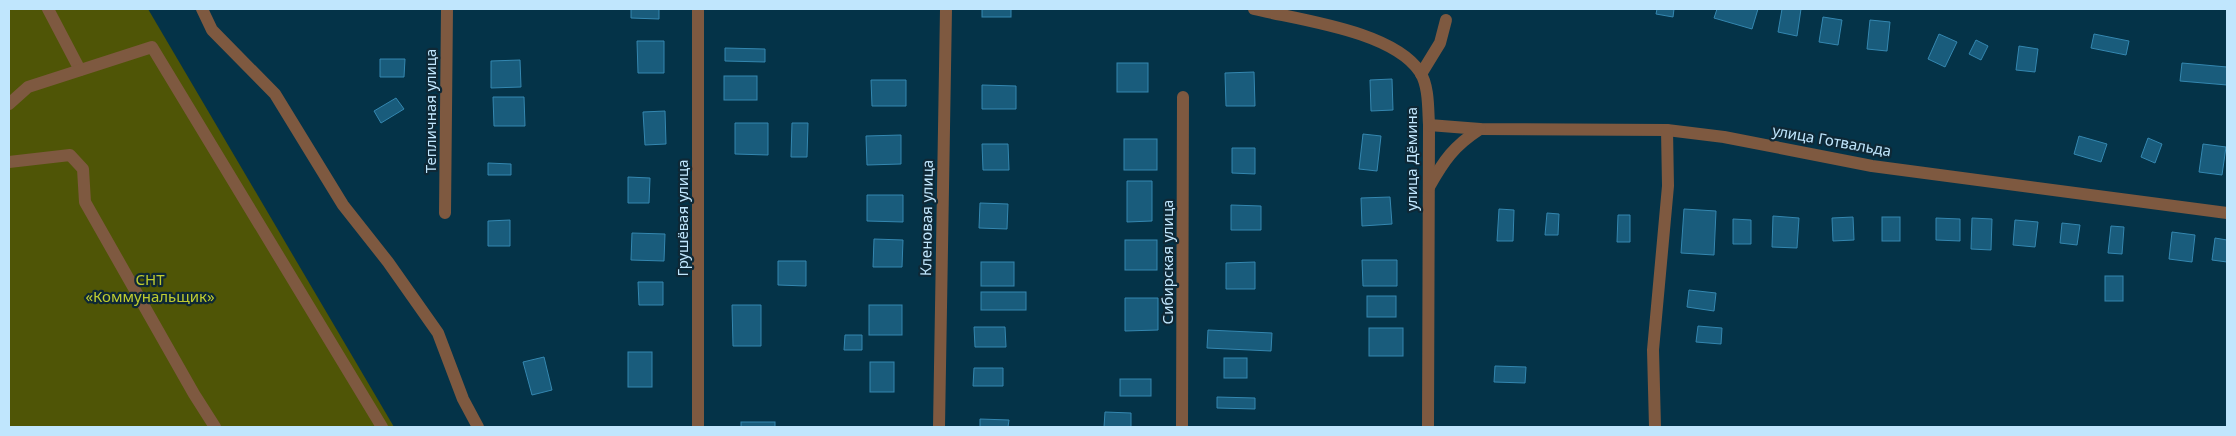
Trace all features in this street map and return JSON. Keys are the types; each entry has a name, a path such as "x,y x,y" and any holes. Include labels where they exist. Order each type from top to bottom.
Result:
{"street":[{"path":"48,9 80,70"},
{"path":"202,9 212,30 275,94 343,205 388,262 438,333 463,399 478,427"},
{"name":"Тепличная улица","path":"445,213 447,9"},
{"name":"Грушёвая улица","path":"698,9 698,427"},
{"name":"Кленовая улица","path":"939,427 946,9"},
{"name":"улица Дёмина","path":"1254,9 1358,34 1390,46 1406,56 1421,74 1427,98 1429,125 1428,427"},
{"path":"1421,74 1440,43 1446,20"},
{"path":"9,104 28,87 152,48 382,427"},
{"name":"Сибирская улица","path":"1182,427 1183,98"},
{"name":"улица Готвальда","path":"1429,125 1480,129 1667,130 1724,136 1872,166 2227,213"},
{"path":"1428,189 1444,159 1459,143 1480,129"},
{"path":"1656,427 1653,350 1668,186 1667,130"},
{"path":"9,162 70,155 83,169 85,202 194,394 215,427"}],"green space":[{"name":"СНТ «Коммунальщик»","path":"9,9 148,9 394,427 9,427"}],"building":[{"path":"631,9 659,9 659,19 631,18"},
{"path":"982,9 1011,9 1011,17 982,17"},
{"path":"1657,9 1674,9 1673,17 1656,14"},
{"path":"1717,9 1758,9 1752,29 1714,18"},
{"path":"1782,9 1801,9 1797,36 1778,32"},
{"path":"1823,17 1842,20 1838,45 1819,42"},
{"path":"1870,20 1890,22 1887,51 1867,49"},
{"path":"1939,34 1957,42 1945,67 1928,59"},
{"path":"2094,34 2129,41 2126,55 2091,48"},
{"path":"1976,40 1988,46 1981,60 1969,54"},
{"path":"637,41 664,41 664,73 638,73"},
{"path":"2019,46 2038,49 2035,72 2016,70"},
{"path":"725,48 765,49 765,62 725,61"},
{"path":"380,59 405,59 404,77 380,77"},
{"path":"520,60 521,87 491,88 491,61"},
{"path":"1117,63 1148,63 1148,92 1117,92"},
{"path":"2182,63 2227,67 2227,85 2180,81"},
{"path":"1254,72 1255,106 1226,106 1225,73"},
{"path":"724,76 757,76 757,100 724,100"},
{"path":"1392,79 1393,110 1371,111 1370,80"},
{"path":"871,80 906,80 906,106 872,106"},
{"path":"982,85 1016,86 1016,109 982,109"},
{"path":"493,97 524,97 525,126 494,126"},
{"path":"396,98 404,109 381,123 374,111"},
{"path":"665,111 666,144 645,145 643,112"},
{"path":"735,123 768,123 768,155 735,154"},
{"path":"792,123 808,123 807,157 791,157"},
{"path":"1363,134 1381,136 1377,171 1359,169"},
{"path":"901,135 901,164 867,165 866,136"},
{"path":"2079,136 2107,144 2101,162 2074,154"},
{"path":"2148,138 2162,144 2155,163 2141,157"},
{"path":"1124,139 1157,139 1157,170 1124,170"},
{"path":"982,144 1008,144 1009,170 983,170"},
{"path":"2203,144 2226,147 2222,175 2199,172"},
{"path":"1232,148 1255,148 1255,174 1232,173"},
{"path":"488,163 511,164 511,175 488,175"},
{"path":"628,177 650,178 649,203 628,203"},
{"path":"1127,181 1152,181 1152,221 1127,222"},
{"path":"867,195 903,195 903,222 867,221"},
{"path":"1390,197 1392,224 1362,226 1361,198"},
{"path":"980,203 1008,204 1007,229 979,228"},
{"path":"1231,205 1261,206 1261,230 1231,230"},
{"path":"1499,209 1514,210 1513,241 1497,241"},
{"path":"1684,209 1716,211 1714,255 1681,253"},
{"path":"1547,213 1559,214 1558,235 1545,235"},
{"path":"1618,215 1630,215 1630,242 1617,242"},
{"path":"1773,216 1799,218 1797,248 1772,247"},
{"path":"1853,217 1854,240 1833,241 1832,218"},
{"path":"1882,217 1900,217 1900,241 1882,241"},
{"path":"1936,218 1960,219 1960,241 1936,240"},
{"path":"1972,218 1992,219 1991,250 1971,249"},
{"path":"1733,219 1751,220 1751,244 1733,244"},
{"path":"510,220 510,246 488,246 488,221"},
{"path":"2015,220 2038,222 2035,247 2013,245"},
{"path":"2062,223 2080,225 2077,245 2060,243"},
{"path":"2111,226 2124,227 2122,254 2108,253"},
{"path":"2172,232 2195,235 2192,262 2169,259"},
{"path":"632,233 665,234 664,261 631,260"},
{"path":"2215,238 2227,240 2227,262 2212,260"},
{"path":"874,239 903,240 902,267 873,267"},
{"path":"1125,240 1157,240 1157,270 1125,270"},
{"path":"1362,260 1397,260 1397,286 1363,286"},
{"path":"778,261 806,261 806,286 778,285"},
{"path":"981,262 1014,262 1014,286 981,286"},
{"path":"1255,262 1255,289 1226,289 1226,263"},
{"path":"2105,276 2123,276 2123,301 2105,301"},
{"path":"638,282 663,282 663,305 639,305"},
{"path":"1689,290 1716,293 1714,311 1687,307"},
{"path":"981,292 1026,292 1026,310 981,310"},
{"path":"1367,296 1396,296 1396,317 1367,317"},
{"path":"1125,298 1158,298 1158,330 1125,331"},
{"path":"732,305 761,305 761,346 733,346"},
{"path":"869,305 902,305 902,335 869,335"},
{"path":"1698,326 1722,328 1721,344 1696,342"},
{"path":"974,327 1005,327 1006,347 975,347"},
{"path":"1369,328 1403,328 1403,356 1369,356"},
{"path":"1208,330 1272,333 1271,351 1207,348"},
{"path":"845,335 862,335 862,350 844,350"},
{"path":"628,352 652,352 652,387 628,387"},
{"path":"544,357 552,390 532,395 523,362"},
{"path":"1224,358 1247,358 1247,378 1224,378"},
{"path":"870,362 894,362 894,392 870,392"},
{"path":"1495,366 1526,367 1525,383 1494,382"},
{"path":"974,368 1003,368 1003,386 973,386"},
{"path":"1120,379 1151,379 1151,396 1120,396"},
{"path":"1217,397 1255,398 1255,409 1217,408"},
{"path":"1105,412 1131,413 1131,427 1104,427"},
{"path":"980,419 1009,420 1008,427 980,427"},
{"path":"741,422 775,422 775,427 741,427"}]}
